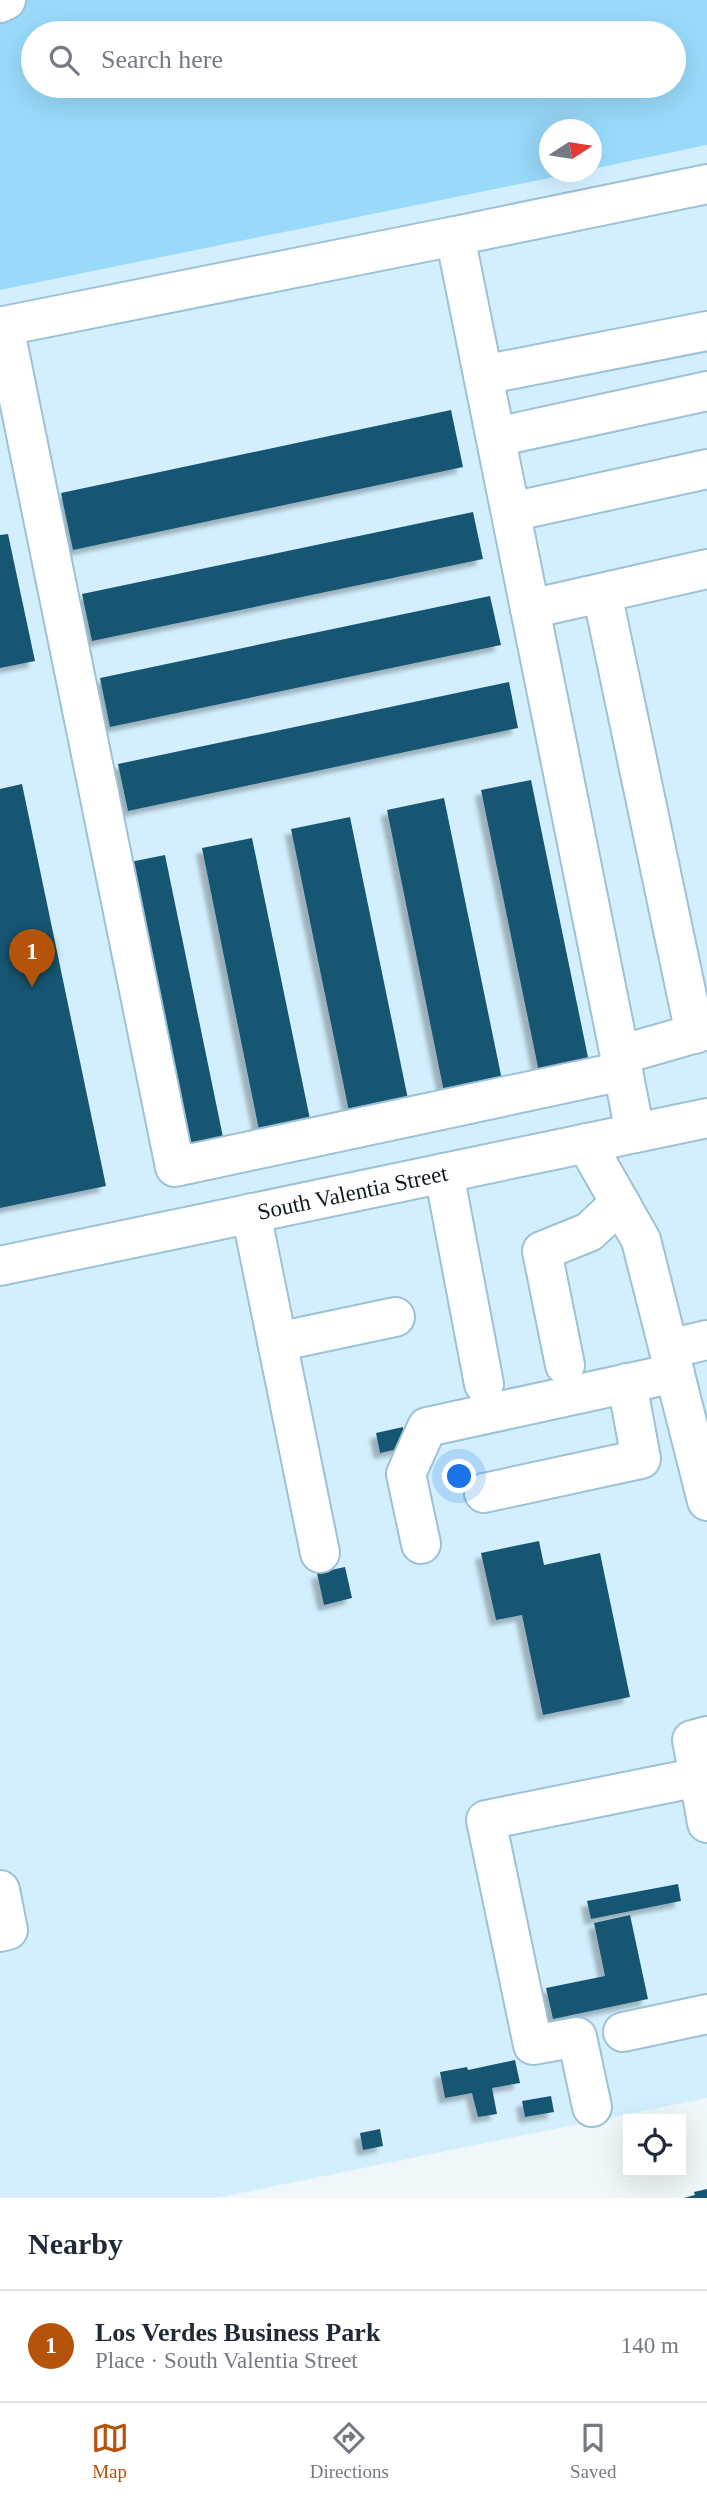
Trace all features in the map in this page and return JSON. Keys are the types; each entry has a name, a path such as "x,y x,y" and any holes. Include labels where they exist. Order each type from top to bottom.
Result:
{"street":[{"path":"0,3 6,0"},
{"path":"602,593 701,1032 622,1063 175,1167 5,326 707,184"},
{"path":"455,236 635,1133"},
{"path":"484,375 707,331"},
{"path":"496,436 707,391"},
{"path":"511,512 707,469"},
{"path":"530,609 707,569"},
{"name":"South Valentia Street","path":"0,1266 707,1118"},
{"path":"586,1143 640,1240 707,1501"},
{"path":"444,1173 484,1384"},
{"path":"565,1365 542,1251 589,1232 620,1203"},
{"path":"251,1213 320,1553"},
{"path":"277,1342 395,1317"},
{"path":"421,1544 406,1474 427,1427 626,1383 672,1361 707,1340"},
{"path":"484,1493 640,1459 626,1383"},
{"path":"707,1736 692,1740 707,1824"},
{"path":"592,2107 577,2037 533,2045 486,1820 699,1777"},
{"path":"0,1890 8,1930 0,1932"},
{"path":"623,2032 707,2014"}],"shaded area":[{"path":"0,0 707,0 707,145 602,167 602,119 539,119 539,180 0,290"},
{"path":"707,145 707,2098 216,2198 0,2198 0,290 539,180 602,182 602,167"}],"building":[{"path":"451,410 463,467 73,550 61,493"},
{"path":"473,512 483,559 92,641 82,594"},
{"path":"8,534 35,661 0,668 0,535"},
{"path":"490,596 501,645 110,727 100,678"},
{"path":"509,682 518,728 128,811 118,764"},
{"path":"531,780 590,1067 540,1077 481,790"},
{"path":"22,784 106,1186 0,1208 0,789"},
{"path":"444,798 503,1085 445,1097 387,810"},
{"path":"350,817 409,1104 350,1116 291,829"},
{"path":"252,838 311,1124 260,1135 202,848"},
{"path":"165,855 224,1142 179,1152 120,864"},
{"path":"403,1427 407,1447 380,1453 376,1433"},
{"path":"539,1541 544,1565 600,1553 630,1697 543,1715 522,1615 496,1620 481,1553"},
{"path":"345,1567 352,1598 324,1605 317,1573"},
{"path":"678,1884 681,1901 591,1919 587,1901"},
{"path":"630,1915 648,1999 553,2019 546,1988 605,1976 594,1923"},
{"path":"515,2060 520,2083 492,2088 497,2114 478,2117 472,2093 445,2098 440,2072 467,2067 468,2070"},
{"path":"551,2096 554,2112 525,2117 522,2101"},
{"path":"380,2129 383,2146 363,2150 360,2133"},
{"path":"707,2189 707,2198 684,2198 695,2195 694,2192"}],"place":[{"name":"Los Verdes Business Park","path":"32,987"}]}
